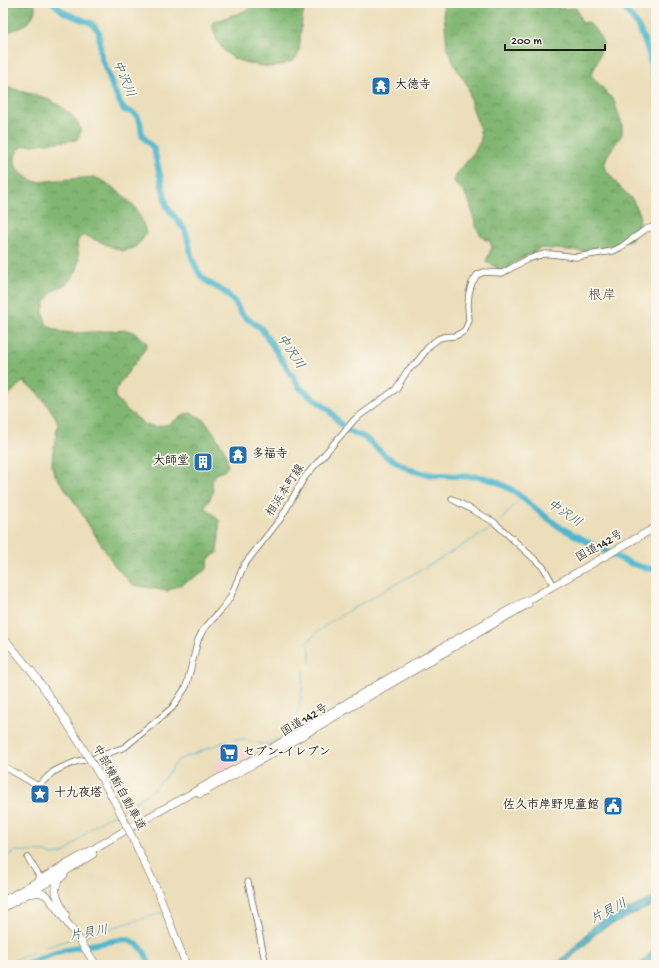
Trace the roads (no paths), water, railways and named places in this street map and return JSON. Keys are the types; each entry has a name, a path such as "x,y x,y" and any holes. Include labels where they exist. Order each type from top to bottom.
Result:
{"highway":[{"name":"国道142号","path":"3,905 147,818 370,689 656,528"},
{"name":"国道142号","path":"43,881 261,760 519,610 549,592 554,586"},
{"name":"中部横断自動車道","path":"3,637 34,674 104,781 159,894 186,965"},
{"path":"61,910 56,892 56,885 61,877 90,856"},
{"path":"43,881 96,965"},
{"path":"3,905 32,894 40,893 45,894 61,910"}],"main road":[{"name":"相浜本町線","path":"3,766 38,786 53,772 63,767 78,761 92,759 124,747 172,708 186,687 198,640 203,630 230,598 244,565 282,518 304,478 360,415 396,389 407,372 430,345 438,339 455,336 464,330 469,321 468,297 470,289 479,274 484,272 502,273 528,259 544,254 576,257 613,251 626,244 646,229 656,226"},
{"path":"452,500 494,522 542,567 554,586"},
{"path":"28,858 43,881"},
{"path":"248,882 266,965"}],"water":[{"path":"656,897 656,904 604,928 594,935 563,965 555,965 577,945 597,923"},
{"path":"656,947 656,965 639,965"}],"waterway":[{"name":"中沢川","path":"53,3 65,13 91,23 99,32 101,57 113,89 124,110 134,113 138,117 142,135 154,149 167,207 185,230 191,255 197,270 208,282 226,293 245,317 261,328 300,388 329,410 348,431 364,437 386,456 411,470 433,475 481,477 495,481 514,491 561,528 632,564 656,570"},
{"path":"620,3 636,23 644,39 651,63 656,89"},
{"path":"499,523 516,503"},
{"path":"424,568 494,527"},
{"path":"332,621 422,569"},
{"path":"307,643 316,633 330,622"},
{"path":"309,647 310,663"},
{"path":"257,743 272,743 288,734 292,729 300,705 304,671"},
{"path":"233,739 252,741"},
{"path":"122,811 154,789 178,760 227,741"},
{"path":"3,858 16,851 46,852 52,855 61,854 68,850 90,829 105,819 117,814"},
{"path":"147,917 162,913"},
{"path":"80,937 145,918"},
{"path":"46,947 75,938"},
{"name":"片貝川","path":"21,965 67,949 124,939 130,940 138,945 146,955 150,965"},
{"path":"4,965 33,952"}],"place":[{"name":"大徳寺","path":"381,86"},
{"name":"多福寺","path":"238,455"},
{"name":"大師堂","path":"203,462"},
{"name":"セブン-イレブン","path":"229,753"},
{"name":"十九夜塔","path":"40,794"},
{"name":"佐久市岸野児童館","path":"613,806"}],"district":[{"name":"根岸","path":"602,296"}]}
